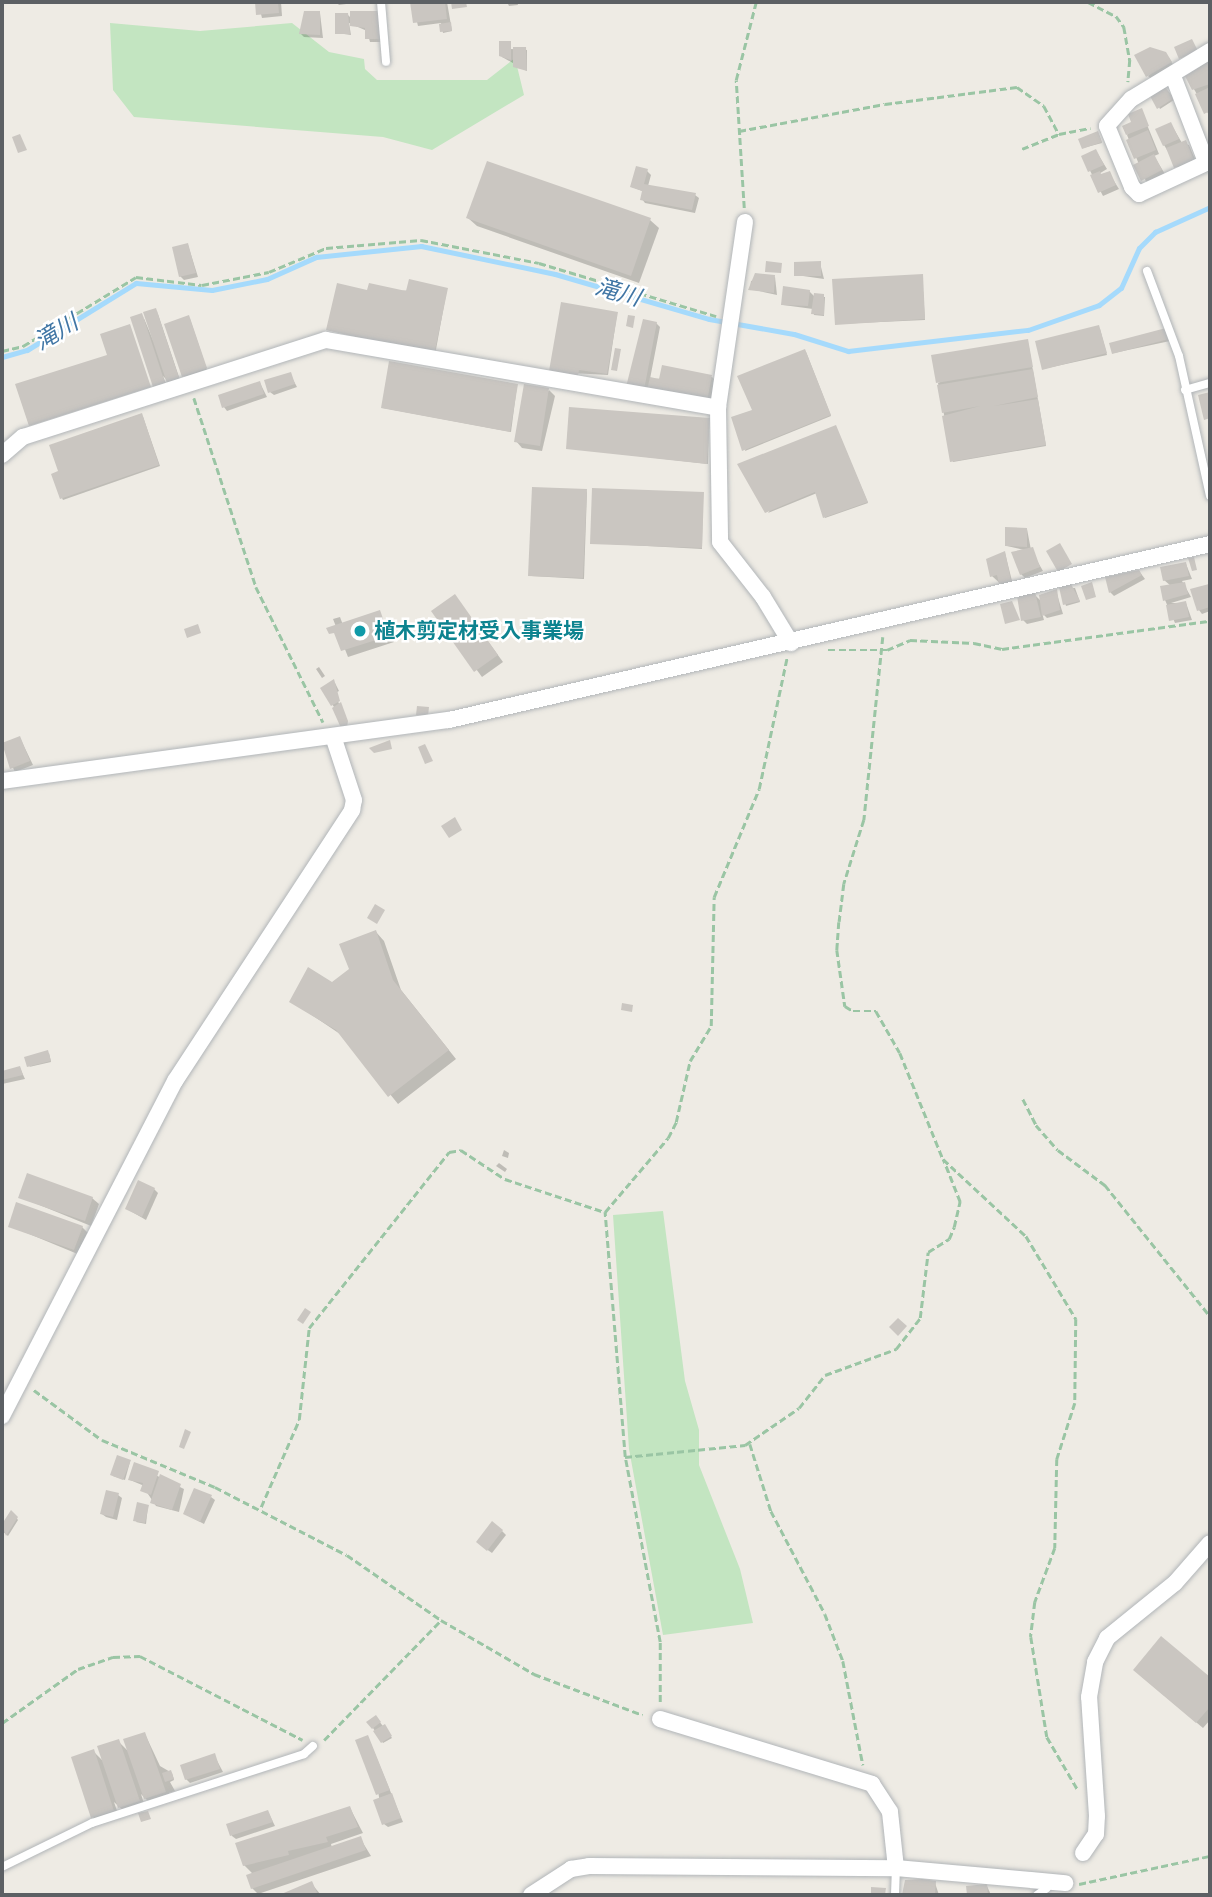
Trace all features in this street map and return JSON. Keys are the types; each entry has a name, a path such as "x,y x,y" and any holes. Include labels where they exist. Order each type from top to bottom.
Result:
{"street":[{"path":"1172,76 1208,161 1139,194 1132,187 1107,126 1122,109 1172,76 1210,51"},
{"path":"745,222 718,408 720,542 763,597 791,643"},
{"path":"2,455 23,438 188,381 326,340 718,408"},
{"path":"2,781 334,739 449,720 1210,544"},
{"path":"2,1416 13,1384 175,1081 352,810 354,800 334,739"},
{"path":"1083,1853 1096,1834 1089,1697 1095,1662 1107,1638 1175,1583 1210,1543"},
{"path":"660,1720 872,1784 890,1812 897,1868"},
{"path":"531,1895 570,1869 589,1866 897,1868 1053,1887"}],"lane":[{"path":"382,2 386,62"},
{"path":"1147,271 1179,356 1210,496"},
{"path":"1185,390 1210,383"},
{"path":"2,1867 92,1823 304,1754 313,1746"},
{"path":"895,1895 897,1868"},
{"path":"1037,1895 1053,1887"}],"path":[{"path":"745,222 736,80 756,2"},
{"path":"1087,2 1115,16 1124,27 1130,60 1122,109"},
{"path":"739,131 885,104 1017,87 1044,106 1059,134"},
{"path":"1022,149 1059,134 1107,126"},
{"path":"2,351 23,346 136,277 202,285 269,272 326,248 421,240 539,263 729,325"},
{"path":"188,381 256,587 310,701 334,739"},
{"path":"625,1457 749,1442 799,1408 825,1375 874,1359 907,1338 920,1318 928,1252 949,1239 960,1202 900,1053 876,1012 853,1011 845,1006 837,950 844,884 864,820 883,650 883,620"},
{"path":"820,650 883,650 910,640 974,642 1002,649 1210,621"},
{"path":"13,1384 102,1440 261,1509 347,1555 441,1620 534,1674 660,1720 660,1642 625,1457 605,1212 668,1138 676,1122 690,1061 711,1026 714,897 759,789 773,709 791,643"},
{"path":"1023,1099 1036,1125 1058,1150 1105,1185 1210,1316"},
{"path":"261,1509 299,1420 309,1328 449,1152 461,1150 505,1179 605,1212"},
{"path":"943,1159 1026,1236 1076,1319 1074,1403 1057,1459 1055,1548 1035,1602 1031,1637 1046,1737 1079,1792"},
{"path":"749,1442 771,1511 825,1614 844,1661 863,1764 872,1784"},
{"path":"2,1723 78,1669 113,1657 140,1656 313,1746 349,1716 393,1664 441,1620"},
{"path":"1053,1887 1082,1884 1210,1856"}],"green space":[{"path":"110,23 200,31 292,23 329,52 364,59 365,69 377,80 487,80 515,58 524,95 432,150 383,137 134,117 113,90"},
{"path":"663,1211 685,1381 699,1430 699,1465 740,1569 753,1623 663,1635 629,1449 613,1215"}],"building":[{"path":"255,2 278,2 279,13 256,15"},
{"path":"410,2 445,2 447,19 413,23"},
{"path":"451,2 466,2 467,7 452,9"},
{"path":"304,11 320,11 320,35 299,34"},
{"path":"350,11 379,11 380,39 365,39 365,28 350,26"},
{"path":"335,13 348,13 350,34 335,34"},
{"path":"451,22 452,31 440,32 439,24"},
{"path":"1192,39 1198,51 1179,59 1174,47"},
{"path":"499,41 511,41 511,60 499,56"},
{"path":"513,47 526,47 527,71 513,67"},
{"path":"1150,47 1166,52 1172,62 1146,77 1134,55"},
{"path":"1210,60 1210,84 1192,90 1185,76"},
{"path":"1165,87 1174,98 1157,109 1150,96"},
{"path":"1210,87 1210,111 1204,114 1195,94"},
{"path":"1142,108 1149,126 1126,135 1122,126 1131,122 1128,114"},
{"path":"1171,122 1179,139 1163,146 1155,129"},
{"path":"1148,130 1156,150 1134,159 1126,140"},
{"path":"1098,131 1102,142 1082,149 1078,139"},
{"path":"20,134 27,150 18,153 12,137"},
{"path":"1186,140 1194,160 1174,168 1166,148"},
{"path":"1096,149 1104,165 1088,172 1081,156"},
{"path":"1154,154 1162,170 1141,181 1133,165"},
{"path":"487,161 651,218 631,276 466,218"},
{"path":"636,166 648,169 644,184 696,193 692,210 640,200 642,191 630,187"},
{"path":"1100,171 1101,174 1110,171 1116,185 1098,193 1090,175"},
{"path":"188,243 196,273 179,277 172,247"},
{"path":"766,261 782,263 781,273 765,272"},
{"path":"821,261 821,276 794,276 794,262"},
{"path":"755,273 775,275 774,293 748,290"},
{"path":"923,274 925,319 835,325 832,279"},
{"path":"409,279 448,288 434,355 326,330 337,283 367,290 369,283 406,291"},
{"path":"783,286 810,290 808,306 781,305"},
{"path":"814,293 824,294 824,315 811,314"},
{"path":"561,302 618,312 607,374 579,370 578,376 549,371"},
{"path":"156,308 179,378 167,383 143,312"},
{"path":"142,313 165,383 153,387 130,317"},
{"path":"189,315 207,368 182,377 164,324"},
{"path":"628,315 635,316 633,328 626,326"},
{"path":"643,319 657,322 644,390 626,387"},
{"path":"130,324 151,387 29,426 15,384 107,355 100,334"},
{"path":"1099,325 1107,353 1042,370 1035,341"},
{"path":"1166,328 1169,339 1112,354 1109,343"},
{"path":"1028,339 1033,367 936,383 931,355"},
{"path":"615,348 621,349 617,371 611,370"},
{"path":"805,349 831,415 742,451 731,417 752,410 737,376"},
{"path":"389,361 518,384 510,432 381,408"},
{"path":"662,365 712,375 707,402 647,390 650,377 659,379"},
{"path":"1033,369 1038,397 994,406 1038,399 1046,445 950,462 942,416 980,406 942,413 937,385"},
{"path":"291,372 295,384 268,393 264,380"},
{"path":"260,381 264,394 222,408 218,395"},
{"path":"524,384 549,388 540,446 514,442"},
{"path":"1210,392 1210,418 1204,420 1198,395"},
{"path":"569,407 710,418 707,464 566,449"},
{"path":"142,413 159,465 60,499 51,474 58,471 49,445"},
{"path":"836,425 868,502 823,518 815,492 765,513 737,464"},
{"path":"532,487 587,489 583,578 528,576"},
{"path":"592,488 704,492 702,548 590,544"},
{"path":"1005,527 1027,528 1027,547 1005,546"},
{"path":"1060,543 1072,564 1058,572 1046,551"},
{"path":"1033,547 1040,567 1020,575 1011,552"},
{"path":"1005,551 1011,581 999,584 997,575 990,577 986,559"},
{"path":"1194,557 1197,570 1192,571 1188,558"},
{"path":"1186,562 1189,576 1163,581 1160,567"},
{"path":"1139,570 1142,575 1109,593 1105,577"},
{"path":"1092,582 1096,597 1086,600 1081,586"},
{"path":"1185,582 1188,594 1163,601 1160,586"},
{"path":"1071,584 1080,601 1063,605 1059,587"},
{"path":"1209,584 1210,607 1197,611 1190,589"},
{"path":"1057,589 1060,610 1042,616 1039,595"},
{"path":"1035,592 1041,617 1021,621 1017,596"},
{"path":"455,594 498,655 474,672 431,611"},
{"path":"1012,601 1020,620 1005,624 1000,604"},
{"path":"1186,601 1189,617 1169,621 1166,605"},
{"name":"植木剪定材受入事業場","path":"380,610 389,636 341,651 334,633 329,634 326,628"},
{"path":"198,624 201,633 187,638 184,629"},
{"path":"334,679 340,701 331,706 320,688"},
{"path":"341,702 348,721 347,727 341,728 332,708"},
{"path":"417,706 429,707 428,716 416,715"},
{"path":"20,736 30,761 10,769 2,743"},
{"path":"390,740 392,749 374,753 369,748"},
{"path":"425,744 433,761 425,764 418,747"},
{"path":"455,817 462,830 449,838 441,826"},
{"path":"375,904 385,910 377,924 367,918"},
{"path":"376,930 393,980 449,1050 388,1097 336,1030 289,1002 308,967 332,982 349,969 339,944"},
{"path":"622,1003 633,1005 632,1012 621,1010"},
{"path":"48,1050 51,1061 27,1067 24,1057"},
{"path":"20,1066 23,1075 2,1080 2,1071"},
{"path":"27,1173 93,1197 85,1221 18,1198"},
{"path":"138,1180 155,1188 142,1217 125,1209"},
{"path":"16,1202 83,1226 74,1250 8,1227"},
{"path":"305,1308 311,1312 303,1324 297,1320"},
{"path":"898,1318 907,1326 898,1336 889,1327"},
{"path":"185,1429 191,1432 184,1449 179,1447"},
{"path":"117,1455 131,1460 123,1480 110,1475"},
{"path":"134,1462 159,1471 151,1495 140,1491 143,1483 128,1480"},
{"path":"160,1474 181,1484 172,1510 150,1503"},
{"path":"194,1488 212,1495 200,1522 183,1514"},
{"path":"106,1490 119,1493 113,1517 100,1514"},
{"path":"137,1502 149,1505 145,1523 133,1521"},
{"path":"11,1510 18,1517 6,1536 2,1524"},
{"path":"492,1521 503,1530 487,1551 476,1542"},
{"path":"1161,1636 1210,1677 1210,1707 1196,1723 1133,1670"},
{"path":"376,1715 381,1722 372,1729 366,1722"},
{"path":"385,1724 392,1736 381,1743 373,1731"},
{"path":"145,1732 166,1792 144,1799 123,1739"},
{"path":"368,1735 390,1790 376,1795 355,1740"},
{"path":"119,1739 140,1801 118,1808 97,1746"},
{"path":"94,1749 114,1811 91,1818 71,1757"},
{"path":"215,1753 220,1769 185,1780 180,1765"},
{"path":"171,1770 174,1779 165,1782 162,1773"},
{"path":"392,1793 401,1818 382,1825 373,1800"},
{"path":"350,1806 358,1827 326,1837 328,1842 288,1851 289,1855 243,1866 235,1843"},
{"path":"268,1810 273,1822 230,1836 226,1824"},
{"path":"148,1811 151,1819 141,1822 138,1813"},
{"path":"361,1836 366,1850 251,1889 246,1875"},
{"path":"905,1880 936,1881 935,1895 902,1895"},
{"path":"312,1881 318,1895 279,1895"},
{"path":"987,1884 988,1895 967,1895 966,1886"},
{"path":"871,1887 886,1888 885,1895 871,1895"}],"waterway":[{"name":"滝川","path":"2,357 27,350 136,283 212,290 267,279 316,257 421,246 555,274 709,319 794,334 848,351 1028,330 1099,305 1121,288 1139,248 1155,232 1210,207"}],"place":[{"name":"植木剪定材受入事業場","path":"360,631"}]}
